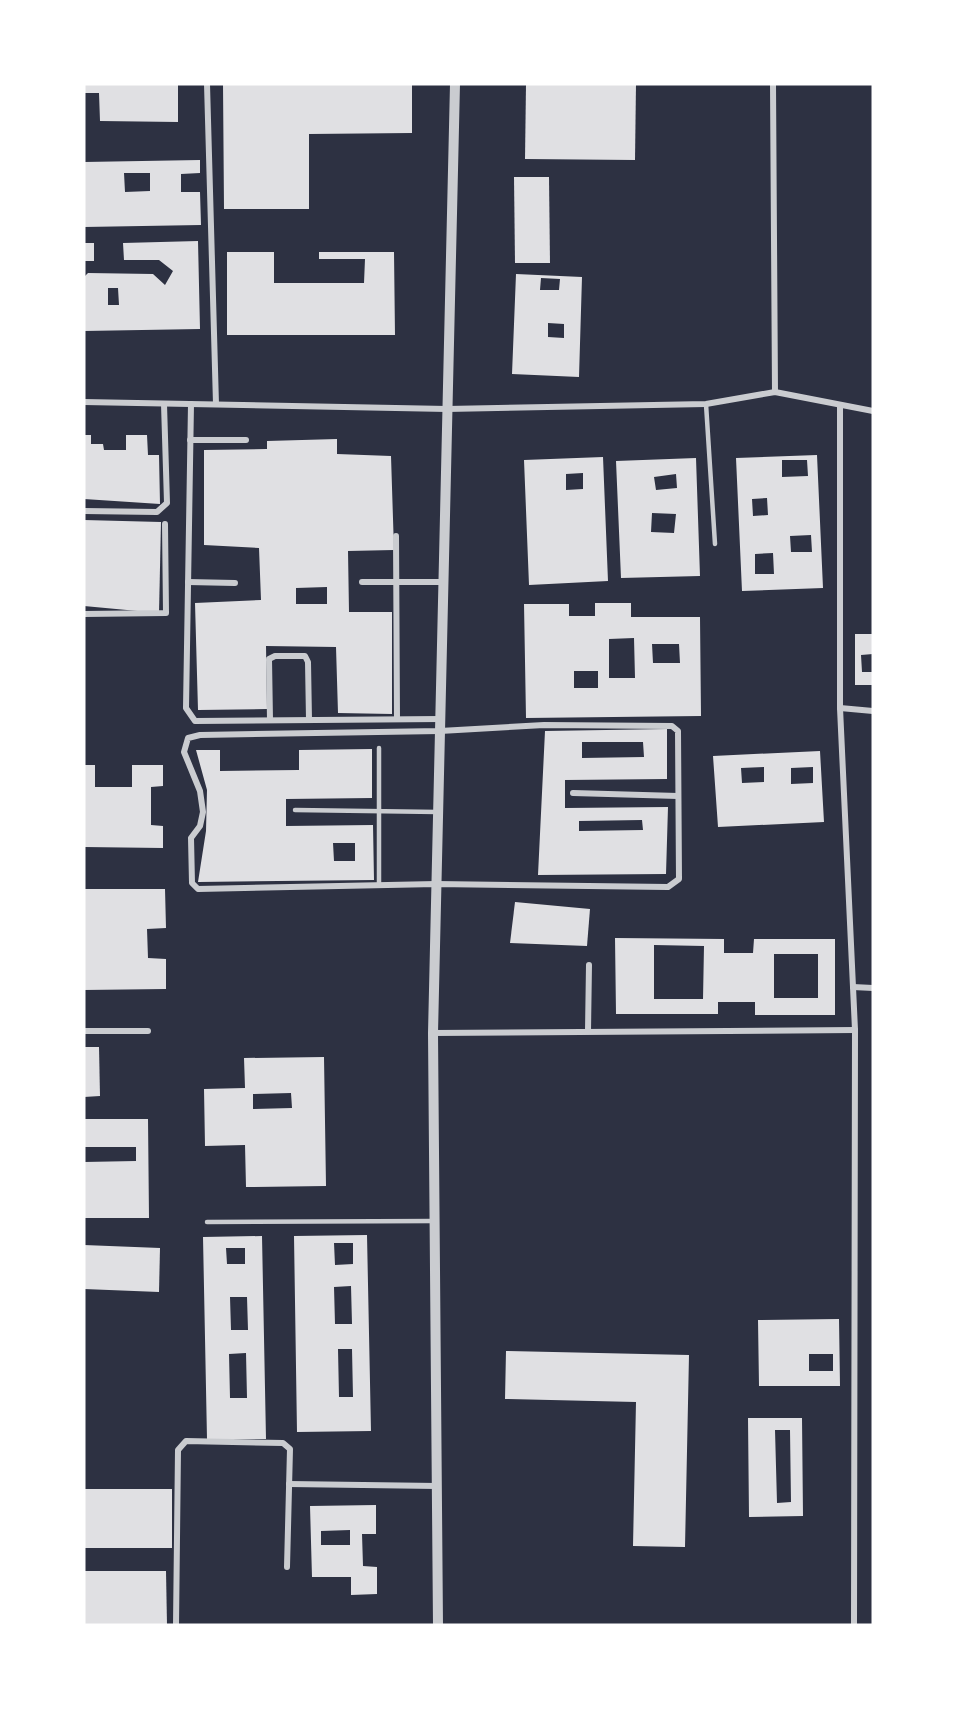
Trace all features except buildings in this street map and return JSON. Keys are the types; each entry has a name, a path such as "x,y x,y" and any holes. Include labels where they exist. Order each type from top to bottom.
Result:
{"street":[{"path":"207,84 216,404"},
{"path":"438,1625 433,1032 455,84"},
{"path":"772,84 775,392"},
{"path":"84,402 447,409 706,404 775,392 873,411"},
{"path":"84,511 157,512 167,503 164,404"},
{"path":"191,404 186,708 195,721 441,719"},
{"path":"840,405 840,708 855,1030 854,1625"},
{"path":"190,440 246,440"},
{"path":"84,614 166,613 165,524"},
{"path":"396,536 397,719"},
{"path":"188,582 235,583"},
{"path":"362,582 444,582"},
{"path":"270,720 269,659 275,656 304,656 308,662 309,720"},
{"path":"840,708 873,711"},
{"path":"544,724 672,726 678,731 678,796 679,879 668,887 436,884 198,889 192,882 191,838 200,826 203,812 201,791 184,752 188,738 200,735 441,731 544,724"},
{"path":"573,793 678,796"},
{"path":"588,1031 589,965"},
{"path":"853,987 873,988"},
{"path":"433,1032 855,1030"},
{"path":"84,1031 148,1031"},
{"path":"176,1625 178,1450 186,1441 283,1443 290,1449 286,1568"},
{"path":"289,1484 437,1486"}],"lane":[{"path":"706,404 715,544"},
{"path":"379,748 379,885"},
{"path":"295,810 438,812"},
{"path":"207,1222 435,1221"}]}
